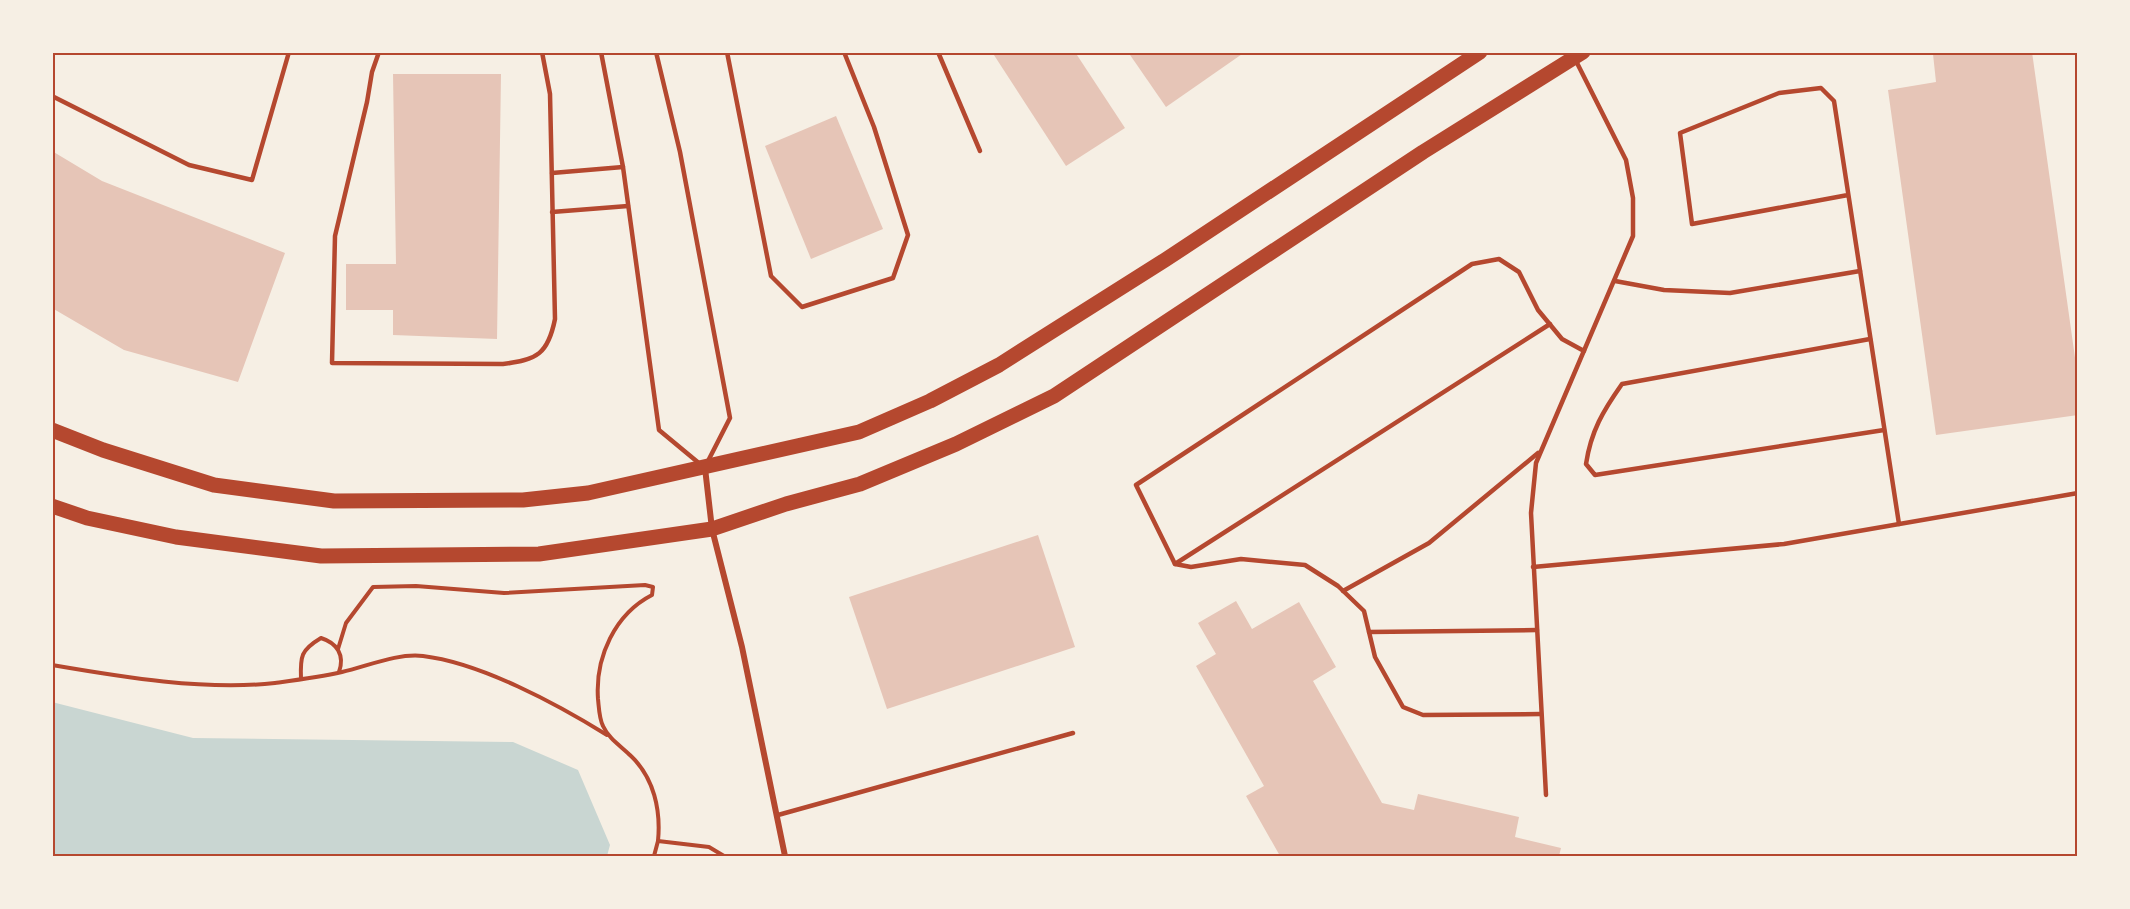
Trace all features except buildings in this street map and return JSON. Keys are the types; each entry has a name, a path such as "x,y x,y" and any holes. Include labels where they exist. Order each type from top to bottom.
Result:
{"main road":[{"path":"52,430 103,450 214,485 334,501 523,500 588,493 860,432 930,401 999,365 1165,260 1480,52"},
{"path":"52,506 87,518 176,537 321,556 539,554 712,529 786,504 860,483 956,444 1054,396 1423,152 1579,54"}],"street":[{"path":"705,468 712,529 742,647 785,856"}],"lane":[{"path":"52,96 189,165 252,180 289,52"},
{"path":"379,52 372,72 368,102 335,236 332,363 503,364 526,361 544,351 552,336 555,319 550,94 542,52"},
{"path":"601,52 623,167 659,430 705,468 730,418 680,152 656,52"},
{"path":"727,52 771,276 802,307 893,278 908,235 874,126 844,52"},
{"path":"938,52 980,151"},
{"path":"1546,795 1530,513 1536,463 1634,236 1634,198 1626,160 1579,54"},
{"path":"1848,195 1692,224 1680,133 1779,93 1821,88 1834,101 1899,524"},
{"path":"552,173 623,167"},
{"path":"552,212 628,206"},
{"path":"1175,564 1136,485 1472,264 1499,259 1519,272 1538,310 1562,339 1584,351"},
{"path":"1615,280 1664,290 1730,293 1860,271"},
{"path":"1175,564 1550,324"},
{"path":"1870,339 1622,384 1605,407 1590,440 1586,464 1594,475 1884,430"},
{"path":"1343,591 1429,543 1540,450"},
{"path":"1533,567 1784,544 2078,493"},
{"path":"1175,564 1191,567 1241,559 1305,565 1343,591 1364,611 1375,657 1402,707 1423,715 1541,714"},
{"path":"1370,632 1537,630"},
{"path":"778,815 1073,733"}],"path":[{"path":"338,650 346,623 373,587 416,586 504,593 645,585 653,587 652,594 639,602 618,625 600,662 599,710 601,723 608,736"},
{"path":"301,679 300,658 309,645 321,638 331,641 338,650 342,658 339,672"},
{"path":"52,665 100,674 200,684 272,683 339,672 405,657 422,656 443,660 491,676 544,700 608,736 638,763 649,781 659,820 658,841 654,856"},
{"path":"658,841 709,847 724,856"}],"shaded area":[{"path":"52,702 193,738 513,742 578,770 610,845 607,856 53,856"}]}
